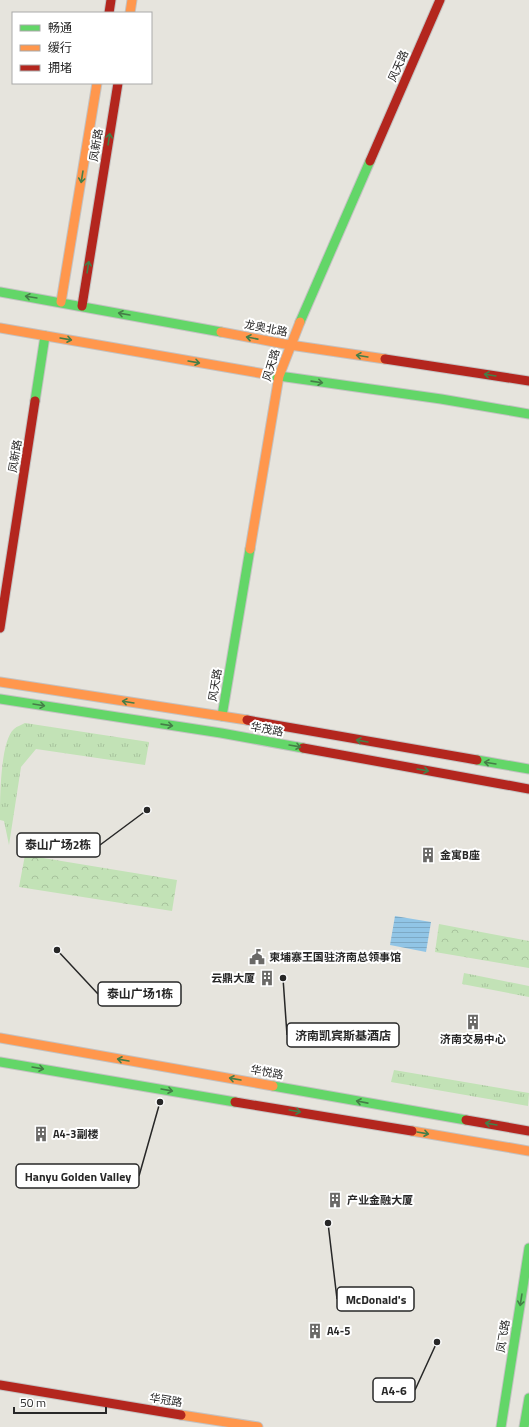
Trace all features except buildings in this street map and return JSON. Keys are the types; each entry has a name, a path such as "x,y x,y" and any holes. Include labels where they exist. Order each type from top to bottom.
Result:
{"street":[{"path":"109,12 111,0"},
{"path":"130,12 132,0"},
{"name":"风天路","path":"222,716 279,376 290,345 440,0"},
{"path":"62,302 97,84"},
{"name":"凤新路","path":"82,306 118,84"},
{"name":"龙奥北路","path":"0,292 62,302 290,345 529,381"},
{"path":"0,328 279,376 441,399 529,414"},
{"name":"凤新路","path":"0,628 45,336"},
{"name":"华茂路","path":"0,682 222,716 529,769"},
{"name":"华茂路","path":"0,699 221,733 529,789"},
{"name":"华悦路","path":"0,1038 529,1130"},
{"path":"0,1062 529,1151"},
{"name":"凤飞路","path":"501,1427 529,1248"},
{"name":"华冠路","path":"0,1385 258,1427"},
{"path":"524,1427 529,1398"}],"green space":[{"path":"25,723 149,742 145,765 36,749 21,767 9,845 4,821 0,820 3,758 9,736 15,728"},
{"path":"25,855 177,880 172,911 19,887"},
{"path":"439,924 529,941 529,968 435,952"},
{"path":"464,973 529,986 529,997 462,984"},
{"path":"394,1070 529,1093 528,1106 391,1082"}],"water":[{"path":"395,916 431,922 426,952 390,945"}],"traffic: fast":[{"path":"300,322 370,161"},
{"path":"0,292 221,332"},
{"path":"35,401 45,336"},
{"path":"265,374 441,399 529,414"},
{"path":"222,716 250,549"},
{"path":"0,699 221,733 303,748"},
{"path":"477,760 529,769"},
{"path":"0,1062 235,1102"},
{"path":"273,1086 466,1120"},
{"path":"501,1427 529,1248"},
{"path":"524,1427 529,1398"}],"traffic: slow":[{"path":"130,12 132,0"},
{"path":"61,302 97,84"},
{"path":"250,549 279,376 300,322"},
{"path":"0,328 265,374"},
{"path":"221,332 290,345 385,359"},
{"path":"0,682 247,720"},
{"path":"0,1038 273,1086"},
{"path":"412,1131 529,1151"},
{"path":"181,1415 258,1427"}],"traffic: jam":[{"path":"109,12 111,0"},
{"path":"370,161 440,0"},
{"path":"82,306 118,84"},
{"path":"385,359 529,381"},
{"path":"0,628 35,401"},
{"path":"247,720 477,760"},
{"path":"303,748 529,789"},
{"path":"235,1102 412,1131"},
{"path":"466,1120 529,1131"},
{"path":"0,1385 181,1415"}],"place":[{"name":"泰山广场2栋","path":"147,810"},
{"name":"金寓B座","path":"428,855"},
{"name":"泰山广场1栋","path":"57,950"},
{"name":"柬埔寨王国驻济南总领事馆","path":"257,957"},
{"name":"云鼎大厦","path":"267,978"},
{"name":"济南凯宾斯基酒店","path":"283,978"},
{"name":"济南交易中心","path":"473,1022"},
{"name":"Hanyu Golden Valley","path":"160,1102"},
{"name":"A4-3副楼","path":"41,1134"},
{"name":"产业金融大厦","path":"335,1200"},
{"name":"McDonald's","path":"328,1223"},
{"name":"A4-5","path":"315,1331"},
{"name":"A4-6","path":"437,1342"}]}
